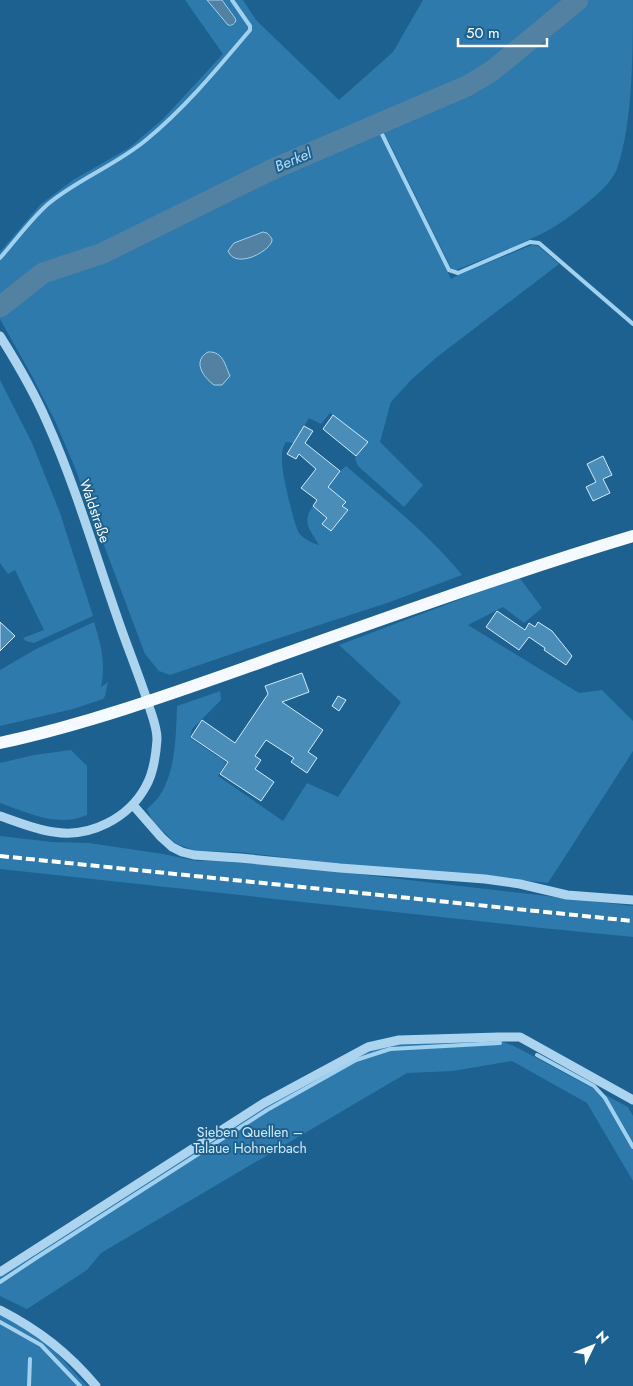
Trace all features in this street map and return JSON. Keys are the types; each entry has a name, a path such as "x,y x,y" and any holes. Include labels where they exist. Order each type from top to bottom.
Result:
{"main road":[{"path":"0,742 78,724 148,702 470,588 559,558 633,536"}],"street":[{"name":"Waldstraße","path":"0,336 38,402 58,447 148,702 157,737 155,760 146,787 133,805 105,825 74,833 54,832 0,816"},
{"path":"133,805 172,847 194,855 485,879 567,894 633,900"},
{"path":"0,1272 264,1103 368,1047 399,1040 499,1036 520,1037 633,1100"},
{"path":"0,1310 47,1338 96,1386"}],"green space":[{"path":"185,0 207,0 230,26 236,21 222,0 243,0 256,20 339,100 393,52 423,0 571,0 492,69 466,85 271,168 104,251 40,272 0,303 0,252 41,204 73,180 129,148 163,119 223,54"},
{"path":"585,0 633,0 629,108 617,169 604,188 569,217 550,229 456,270 451,268 390,144 379,126 464,89 494,72"},
{"path":"376,126 451,279 532,245 538,246 559,264 437,357 411,380 391,402 380,442 423,485 404,507 358,466 355,459 356,456 367,442 330,413 321,424 309,418 294,443 286,442 282,453 282,466 291,509 299,533 303,537 319,545 307,522 309,512 313,506 329,516 322,524 331,531 348,511 342,506 346,502 324,492 346,466 422,532 462,575 390,602 170,675 159,671 145,654 75,468 56,423 0,319 0,314 44,275 105,254 271,172"},
{"path":"0,380 32,443 60,513 93,616 34,643 23,638 44,630 15,570 8,574 0,563"},
{"path":"519,577 542,608 524,623 503,607 468,625 579,693 602,690 633,721 633,751 548,883 345,865 239,852 195,851 175,843 152,820 147,809 164,788 172,766 177,706 220,691 221,700 192,729 190,738 226,762 218,776 283,821 307,783 338,797 401,702 339,645"},
{"path":"94,622 102,654 101,687 108,682 103,699 73,709 0,726 0,670 36,649"},
{"path":"71,750 87,766 87,815 76,819 54,820 32,815 0,803 0,763 34,755"},
{"path":"0,836 52,842 89,843 197,861 237,860 633,906 633,937 0,869"},
{"name":"Sieben Quellen – Talaue Hohnerbach","path":"491,1037 514,1046 628,1107 633,1116 633,1181 587,1103 512,1061 453,1071 407,1073 101,1253 87,1270 27,1309 0,1296 0,1276 207,1141 354,1054 393,1042"},
{"path":"0,1314 40,1335 87,1386 0,1386"}],"shaded area":[{"path":"207,0 222,0 236,21 232,25 228,25"},
{"path":"263,232 267,233 272,239 271,243 267,248 254,256 239,259 232,257 228,251 234,243"},
{"path":"208,352 213,352 220,356 227,367 230,376 222,385 214,385 206,378 201,369 201,360"}],"building":[{"path":"333,415 368,442 356,456 323,429"},
{"path":"304,426 313,431 305,443 340,471 328,487 346,502 342,506 348,510 331,531 322,524 327,518 313,506 317,500 301,488 316,469 299,454 296,459 287,454"},
{"path":"603,456 612,475 603,479 610,493 593,501 586,487 596,482 587,464"},
{"path":"497,611 525,630 529,623 535,627 538,622 552,631 572,656 566,665 529,637 519,650 486,627"},
{"path":"0,622 15,636 0,651"},
{"path":"302,673 309,692 282,702 323,730 308,752 317,758 307,773 291,762 294,758 266,740 255,756 261,760 255,769 274,782 261,801 220,774 228,762 191,737 202,720 235,743 268,694 265,686"},
{"path":"338,696 346,700 339,711 332,706"}],"waterway":[{"path":"0,258 29,223 48,204 146,140 201,87 250,30 250,26 232,0"},
{"name":"Berkel","path":"0,307 43,273 103,253 271,170 467,86 492,71 578,0"},
{"path":"377,124 449,270 458,273 530,242 539,243 633,324"},
{"path":"0,1282 267,1110 356,1060 390,1049 500,1043"},
{"path":"537,1055 594,1086 605,1098 633,1147"},
{"path":"0,1322 41,1345 80,1386"},
{"path":"29,1386 30,1359"}],"railway":[{"path":"0,856 633,921"}]}
